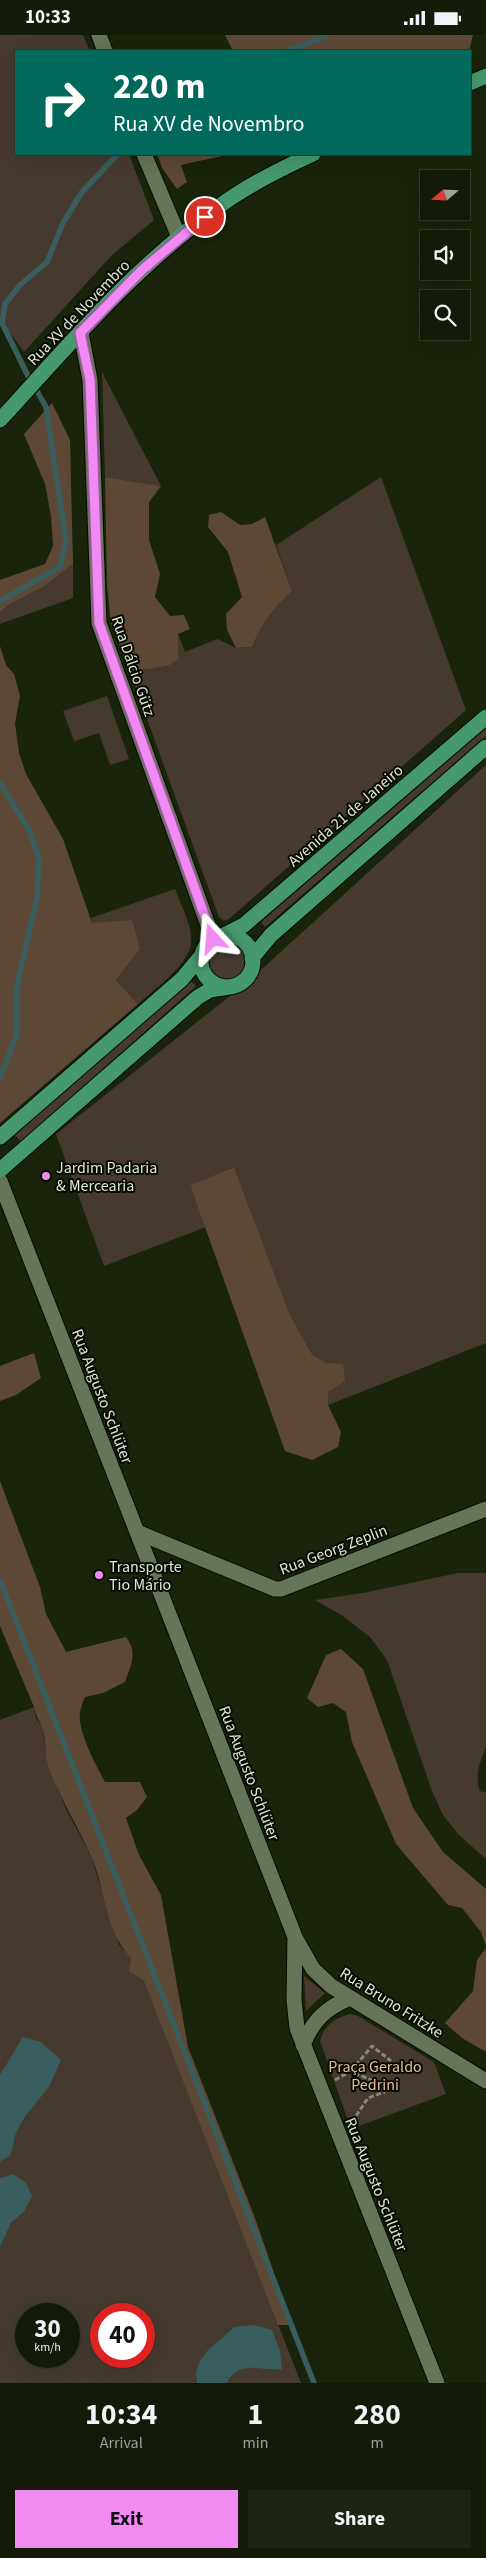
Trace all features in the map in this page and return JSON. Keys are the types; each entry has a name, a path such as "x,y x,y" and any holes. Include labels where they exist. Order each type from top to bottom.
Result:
{"main road":[{"path":"471,83 486,76"},
{"name":"Rua XV de Novembro","path":"0,420 80,333 142,270 179,237 217,207 249,187 311,155"},
{"name":"Avenida 21 de Janeiro","path":"218,937 244,925 486,717"},
{"path":"252,958 271,935 486,747"},
{"path":"0,1170 198,997 210,990 229,987 244,980 252,966 252,958 246,943 240,938 218,937 204,948 201,963 207,977 214,983 229,987"},
{"path":"0,1137 182,979 202,955"}],"street":[{"path":"99,35 105,50"},
{"path":"144,155 179,237"},
{"name":"Rua Dálcio Gütz","path":"80,333 90,380 99,623 218,937"},
{"name":"Rua Augusto Schlüter","path":"0,1181 295,1937 294,2000 297,2028 437,2383"},
{"name":"Rua Georg Zeplin","path":"137,1532 275,1589 281,1589 486,1509"},
{"name":"Rua Bruno Fritzke","path":"295,1937 304,1957 322,1980 486,2081"},
{"path":"303,2045 315,2020 324,2012 350,1997"}],"path":[{"path":"320,2087 351,2071 372,2046 391,2061"},
{"path":"351,2071 382,2085"},
{"path":"337,2131 350,2125 368,2098 384,2092"}],"green space":[{"path":"0,35 83,35 90,50 15,50 15,155 129,155 154,220 112,255 24,352 0,319"},
{"path":"102,372 161,486 105,477"},
{"path":"381,477 466,710 229,919 224,921 219,917 130,672 168,666 178,634 185,652 217,639 236,648 252,647 269,617 292,591 276,545"},
{"path":"73,564 73,598 0,624 0,612 10,604 45,586"},
{"path":"107,696 129,759 110,765 99,733 74,741 63,711"},
{"path":"486,728 486,736 265,927 261,922"},
{"path":"486,765 486,1343 328,1405 326,1363 312,1354 290,1315 234,1167 190,1185 206,1227 104,1266 56,1134 250,980"},
{"path":"175,889 191,934 190,949 171,975 138,1004 116,980 140,949 92,923 91,918"},
{"path":"227,943 234,944 240,948 244,954 244,968 240,974 234,978 227,979 220,978 214,974 210,968 209,961 210,954 214,948 220,944"},
{"path":"190,980 196,986 21,1142 15,1135"},
{"path":"458,1573 486,1573 486,1747 480,1764 478,1785 480,1791 486,1793 486,1859 459,1835 443,1815 432,1791 387,1660 370,1637 343,1616 315,1600 363,1593"},
{"path":"34,1707 36,1718 43,1729 47,1763 66,1809 91,1856 119,1945 131,1957 130,1971 144,1980 301,2383 227,2383 236,2372 247,2367 274,2370 234,2327 204,2358 200,2366 197,2383 0,2383 0,2247 11,2223 24,2212 13,2174 0,2178 0,2162 11,2155 16,2133 26,2115 0,2075 0,1720"},
{"path":"304,1976 325,1993 306,2011"},
{"name":"Praça Geraldo Pedrini","path":"350,2014 358,2016 434,2062 446,2094 351,2129 320,2041 327,2026"}],"shaded area":[{"path":"225,35 473,35 469,50 232,50"},
{"path":"157,155 226,155 181,165 187,182 177,189 162,168"},
{"path":"52,403 70,440 73,564 45,586 10,604 0,612 0,580 45,564 53,546 51,516 45,484 24,434"},
{"path":"105,477 161,486 149,502 149,540 160,574 155,597 170,616 184,615 190,629 178,634 178,659 168,666 130,672 111,624 107,585"},
{"path":"221,512 240,525 252,524 265,517 292,591 269,617 252,647 236,648 227,630 226,614 242,597 228,552 208,527 209,515"},
{"path":"0,646 6,665 14,674 20,696 15,723 19,753 26,774 63,839 92,923 132,920 140,949 116,980 138,1004 0,1123"},
{"path":"234,1167 290,1315 312,1354 326,1363 343,1364 345,1381 328,1392 328,1405 341,1432 338,1447 312,1460 285,1451 190,1185"},
{"path":"34,1353 41,1378 16,1395 0,1401 0,1366"},
{"path":"0,1481 40,1587 46,1614 66,1652 126,1637 132,1648 132,1659 125,1682 103,1693 85,1697 80,1712 81,1729 105,1782 140,1782 147,1797 137,1810 126,1818 139,1855 161,1895 188,2047 255,2218 292,2325 278,2325 144,1981 129,1971 131,1958 115,1935 91,1856 48,1766 44,1732 0,1626"},
{"path":"341,1649 363,1669 413,1808 443,1852 486,1889 486,1946 481,1932 462,1908 448,1905 396,1844 352,1742 346,1712 333,1703 318,1707 307,1698 326,1655"},
{"path":"486,1948 486,2052 462,2038 445,2023 473,1991 477,1960"}],"water":[{"path":"23,2037 41,2042 61,2060 49,2087 26,2115 16,2133 11,2155 0,2162 0,2075"},
{"path":"13,2174 26,2183 32,2196 24,2212 11,2223 0,2247 0,2178"},
{"path":"254,2325 272,2330 280,2351 282,2369 245,2368 232,2375 227,2383 197,2383 196,2372 200,2361 208,2350 234,2327"}],"waterway":[{"path":"290,50 328,35"},
{"path":"28,376 2,323 5,304 20,285 47,262 63,223 82,192 117,155"},
{"path":"0,601 60,567 66,541 46,407 37,391"},
{"path":"0,783 29,830 39,859 37,898 17,985 17,1034 0,1078"},
{"path":"0,1580 314,2383"}],"place":[{"name":"Jardim Padaria & Mercearia","path":"46,1176"},
{"name":"Transporte Tio Mário","path":"99,1575"}],"route":[{"path":"205,217 142,270 80,333 90,380 99,623 213,939"}]}
